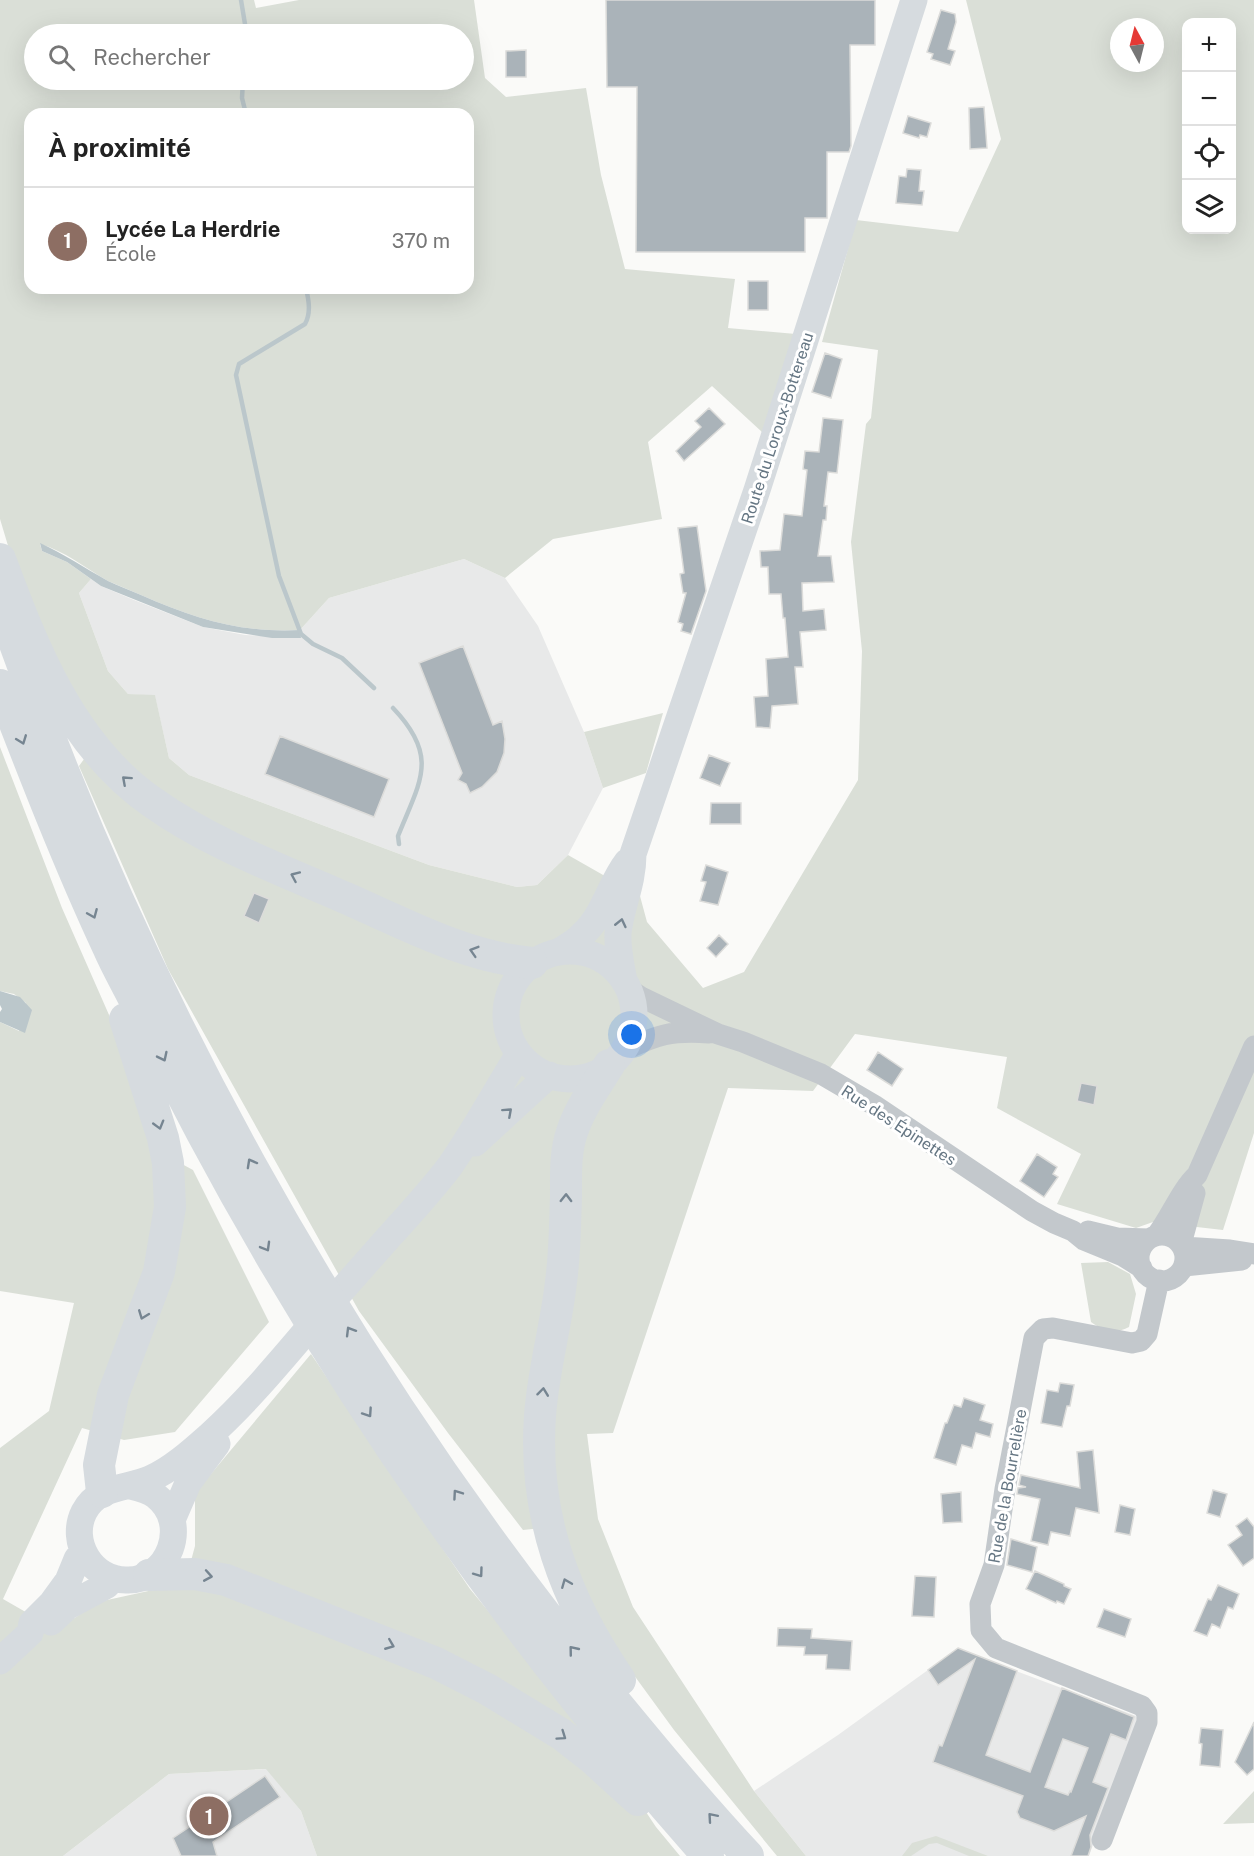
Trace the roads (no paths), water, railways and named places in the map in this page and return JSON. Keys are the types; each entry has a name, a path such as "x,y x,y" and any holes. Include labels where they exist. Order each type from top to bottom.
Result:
{"highway":[{"path":"0,559 26,628 52,682 68,708 90,743 122,778 151,802 188,825 235,849 458,946 504,959 531,963"},
{"path":"0,601 40,712 84,820 141,949 212,1090 288,1228 378,1377 479,1525 567,1642 677,1777 748,1856"},
{"path":"0,685 42,794 108,949 214,1155 323,1344 427,1501 503,1607 592,1719 708,1856"},
{"path":"108,949 109,976 163,1138 168,1163 170,1207 159,1272 113,1395 99,1465 117,1489"},
{"path":"616,1058 580,1111 571,1135 566,1162 565,1237 561,1283 540,1415 538,1449 544,1509 551,1539 573,1599 585,1625 615,1673 674,1751 677,1777"},
{"path":"149,1575 195,1574 226,1580 436,1663 487,1689 523,1710 593,1759 639,1801 690,1856"}],"main road":[{"name":"Route du Loroux-Bottereau","path":"560,951 584,934 601,909 618,874 633,854 746,524 914,0"},
{"name":"Route du Loroux-Bottereau","path":"627,985 619,956 618,933 633,873 633,854"},
{"path":"560,951 595,956 613,966 627,985 634,1008 634,1023 616,1058 596,1073 578,1078 567,1079 549,1075 531,1065 519,1054 508,1031 507,1003 512,986 531,963 560,951"},
{"path":"172,1520 188,1483 253,1393 420,1203 449,1166 519,1054"},
{"path":"449,1166 549,1075"},
{"path":"117,1489 145,1489 166,1507 172,1520 174,1536 171,1551 162,1565 149,1575 138,1579 125,1581 113,1578 100,1572 90,1563 79,1538 84,1512 92,1501 117,1489 151,1478 182,1459 253,1393"},
{"path":"30,1633 32,1623 52,1603 68,1581 83,1551"},
{"path":"0,1661 30,1633 41,1631 68,1606 107,1585 113,1578"}],"street":[{"name":"Rue des Épinettes","path":"627,985 641,997 718,1034 821,1074 874,1106 1032,1211 1073,1231 1084,1240 1123,1256 1150,1274"},
{"name":"Rue des Épinettes","path":"616,1058 667,1033 686,1031 718,1034"},
{"path":"1197,1175 1198,1184 1188,1213 1176,1276 1171,1279 1150,1274 1140,1252 1169,1219 1190,1182 1197,1175 1254,1046"},
{"name":"Rue des Épinettes","path":"1073,1231 1089,1231 1117,1238 1153,1238"},
{"path":"1153,1238 1170,1236 1182,1252 1231,1263 1254,1256"},
{"name":"Rue de la Bourrelière","path":"1102,1840 1147,1722 1147,1713 1142,1706 996,1648 981,1630 980,1604 994,1565 1005,1489 1034,1338 1043,1329 1053,1328 1132,1343 1141,1341 1147,1334 1150,1274"}],"waterway":[{"path":"241,0 245,24"},
{"path":"242,90 244,108"},
{"path":"307,294 309,307 305,324 239,364 236,375 279,576 301,634 313,644 342,658 374,688"},
{"path":"393,708 408,725 417,741 421,756 418,784 398,836 399,844"}],"place":[{"name":"Lycée La Herdrie","path":"209,1816"}]}
